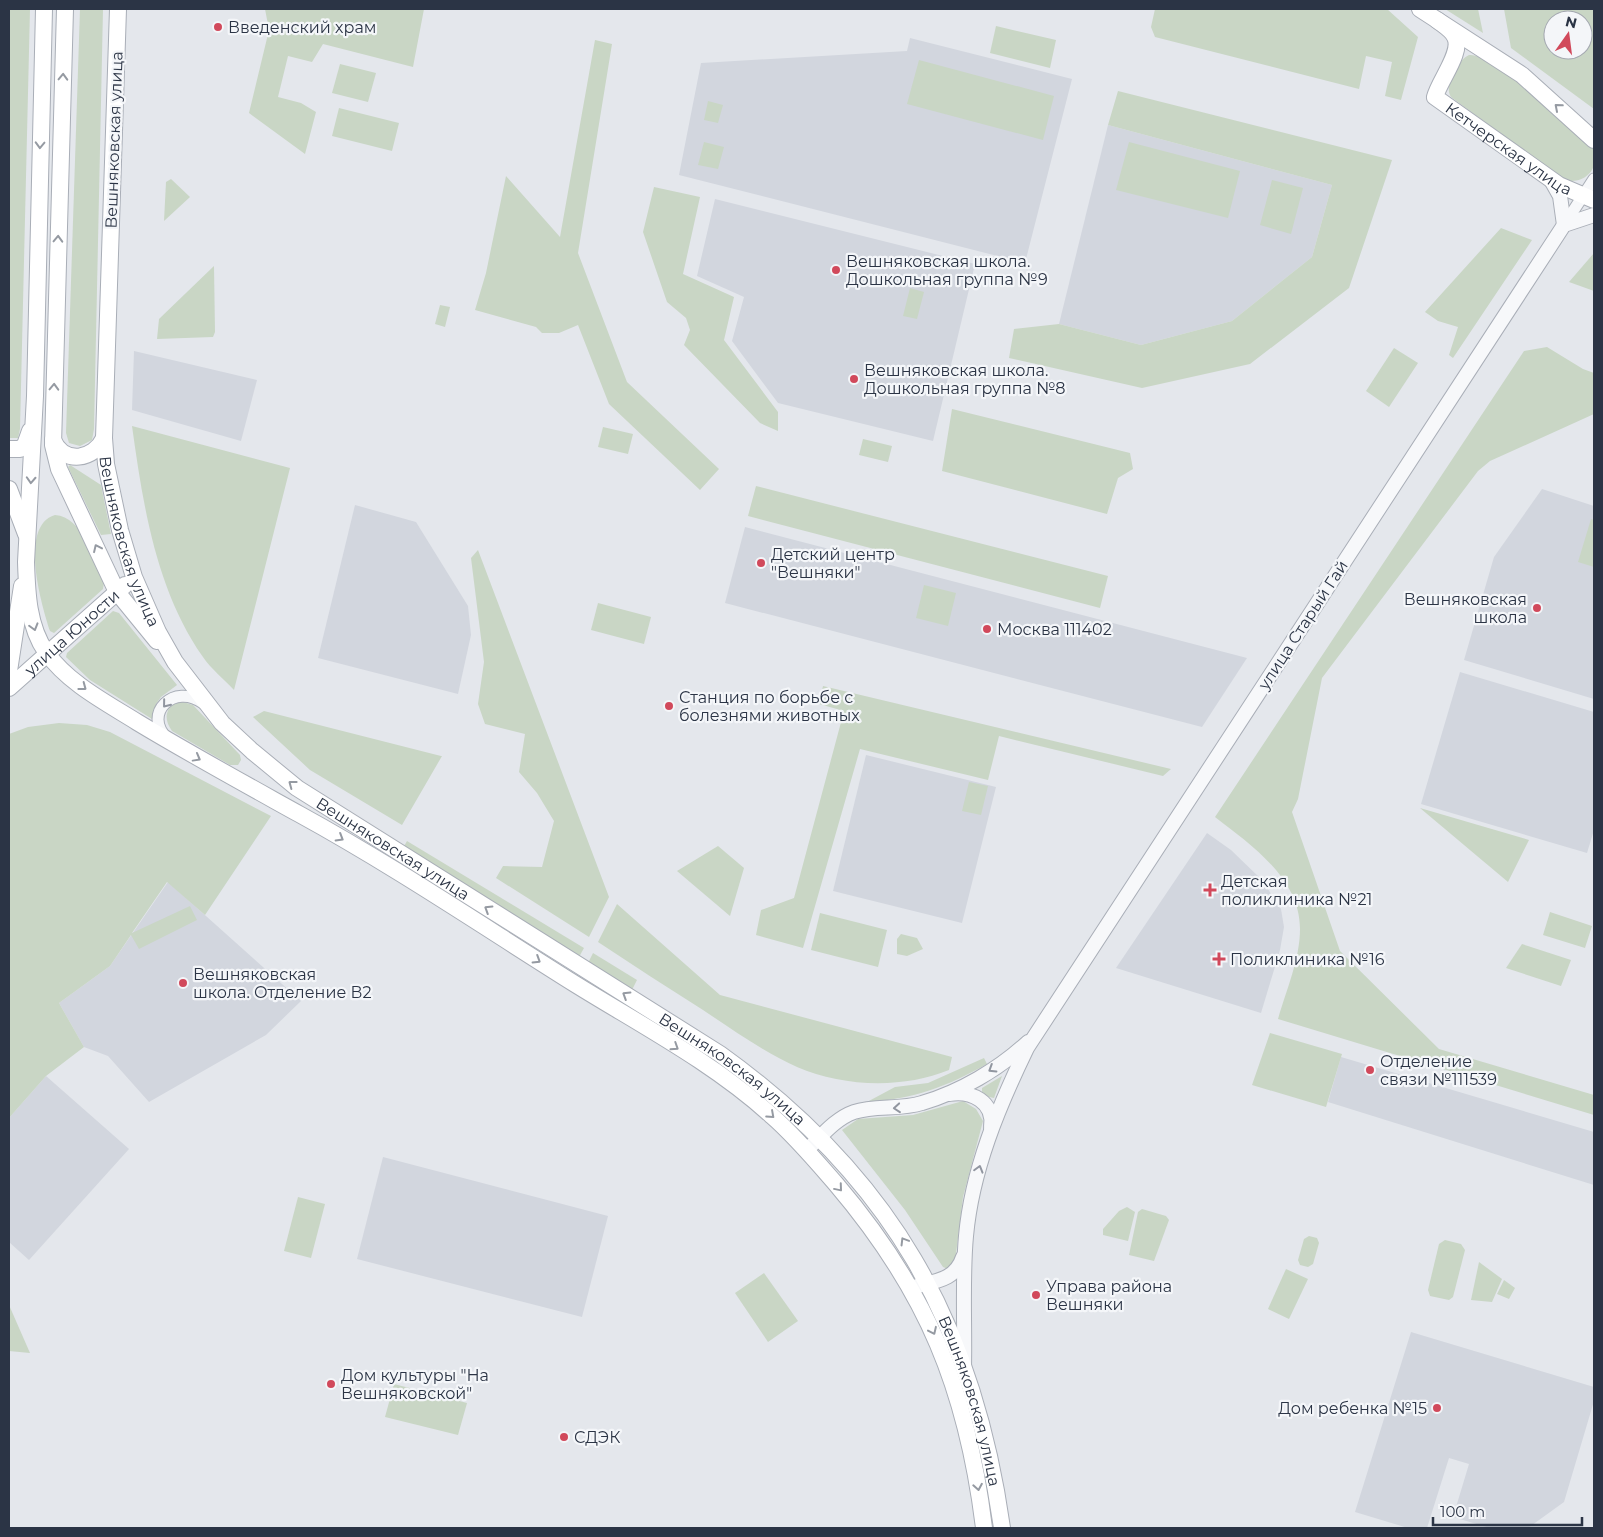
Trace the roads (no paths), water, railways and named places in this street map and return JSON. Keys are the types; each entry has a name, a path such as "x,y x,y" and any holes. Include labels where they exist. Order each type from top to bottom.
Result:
{"main road":[{"path":"28,539 35,396 36,287 44,9"},
{"path":"65,9 52,436 59,469 118,592 133,614 175,662"},
{"name":"Вешняковская улица","path":"118,9 104,443 120,530 134,577 158,632 175,662 207,705 252,751 315,800 720,1054 762,1084 820,1138 866,1189 892,1222 929,1283 964,1368 980,1415 991,1459 1002,1528"},
{"name":"Кетчерская улица","path":"1420,9 1522,75 1594,140"},
{"name":"Кетчерская улица","path":"1437,20 1456,38 1456,48 1435,97 1551,180 1588,199"},
{"path":"1452,59 1466,48 1486,51"},
{"path":"9,449 20,449 29,437 35,396"},
{"path":"52,436 61,452 74,457 90,455 104,443"},
{"name":"Вешняковская улица","path":"9,489 28,539 26,585 36,634 47,654 84,688 174,744 317,824 643,1026 740,1089 775,1118 806,1151 870,1224 911,1287 943,1354 964,1418 984,1528"},
{"path":"9,671 26,562"},
{"name":"улица Юности","path":"9,688 134,577"}],"street":[{"name":"улица Старый Гай","path":"964,1368 965,1253 968,1216 990,1132 1014,1075 1041,1026 1564,225 1588,199 1594,179"},
{"path":"1551,180 1560,196 1564,225 1594,215"},
{"path":"174,744 164,735 159,724 159,716 165,702 178,695 187,695 207,705"},
{"path":"643,1026 650,1028 655,1024 656,1017 652,1012"},
{"name":"улица Старый Гай","path":"806,1151 842,1118 854,1112 906,1107 944,1095 998,1066 1016,1052 1041,1026"},
{"name":"улица Старый Гай","path":"944,1095 964,1094 982,1100 991,1114 990,1132"},
{"name":"улица Старый Гай","path":"911,1287 929,1283 953,1274 960,1266 965,1253"}],"place":[{"name":"Введенский храм","path":"218,27"},
{"name":"Вешняковская школа. Дошкольная группа №9","path":"836,270"},
{"name":"Вешняковская школа. Дошкольная группа №8","path":"854,379"},
{"name":"Детский центр \"Вешняки\"","path":"761,563"},
{"name":"Вешняковская школа","path":"1537,608"},
{"name":"Москва 111402","path":"987,629"},
{"name":"Станция по борьбе с болезнями животных","path":"669,706"},
{"name":"Детская поликлиника №21","path":"1210,890"},
{"name":"Поликлиника №16","path":"1219,959"},
{"name":"Вешняковская школа. Отделение В2","path":"183,983"},
{"name":"Отделение связи №111539","path":"1370,1070"},
{"name":"Управа района Вешняки","path":"1036,1295"},
{"name":"Дом культуры \"На Вешняковской\"","path":"331,1384"},
{"name":"Дом ребенка №15","path":"1437,1408"},
{"name":"СДЭК","path":"564,1437"}]}
